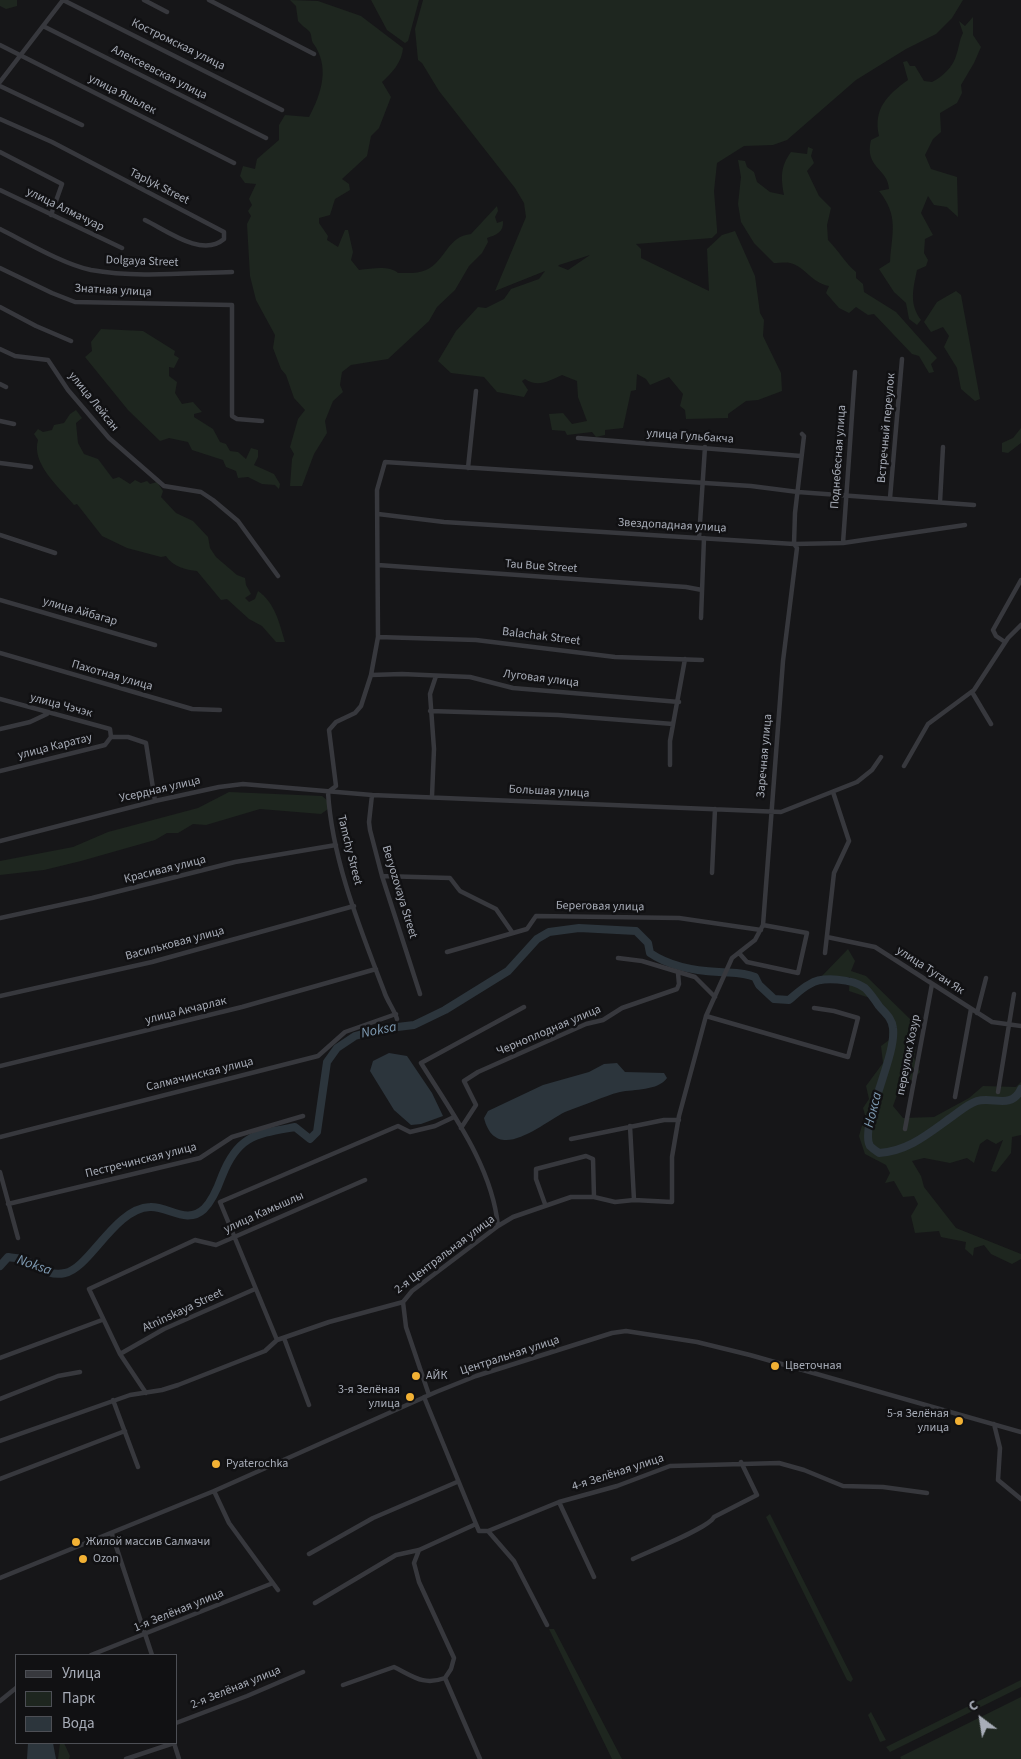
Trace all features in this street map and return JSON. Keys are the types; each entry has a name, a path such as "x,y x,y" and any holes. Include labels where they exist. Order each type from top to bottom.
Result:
{"street":[{"path":"0,82 63,0"},
{"name":"Костромская улица","path":"63,0 282,110"},
{"path":"144,0 167,12"},
{"path":"209,0 314,54"},
{"name":"Алексеевская улица","path":"43,26 266,138"},
{"name":"улица Яшьлек","path":"0,45 234,164"},
{"path":"0,86 82,125"},
{"name":"Taplyk Street","path":"0,119 52,142 224,232 224,239 218,244 195,244 145,220"},
{"path":"0,152 62,184 51,215"},
{"name":"улица Алмачуар","path":"0,190 122,248"},
{"name":"Dolgaya Street","path":"0,229 42,250 90,270 130,274 232,272"},
{"name":"Знатная улица","path":"0,268 75,302 232,305 232,416 262,421"},
{"path":"0,307 36,326 71,340"},
{"name":"улица Лейсан","path":"0,349 15,356 48,360 68,390 109,438 164,486 201,492 213,500 238,521 278,576"},
{"name":"Встречный переулок","path":"890,498 902,359"},
{"name":"Поднебесная улица","path":"843,543 855,372"},
{"path":"0,384 6,386"},
{"path":"476,391 468,468 704,483 974,505"},
{"path":"0,421 14,424"},
{"name":"Заречная улица","path":"762,928 783,661 797,548 794,544 804,436 802,434"},
{"name":"улица Гульбакча","path":"578,438 801,456"},
{"path":"940,502 943,447"},
{"path":"701,618 701,538 705,448"},
{"name":"Tamchy Street","path":"396,1017 385,994 354,906 336,845 330,818 328,792 336,786 329,730 336,722 355,713 361,706 371,675 378,637 377,490 386,462 468,468"},
{"path":"0,463 31,467"},
{"name":"Звездопадная улица","path":"378,514 454,523 794,544 843,543 965,525"},
{"path":"0,535 55,553"},
{"name":"Tau Bue Street","path":"378,565 686,586 702,590"},
{"path":"1005,642 996,636 993,630 1021,580"},
{"name":"улица Айбагар","path":"0,600 155,645"},
{"path":"904,766 928,724 972,692 1005,642 1021,625"},
{"name":"Balachak Street","path":"378,637 476,640 615,657 702,660"},
{"name":"Пахотная улица","path":"0,653 192,709 220,710"},
{"path":"670,765 673,724 679,702 685,659"},
{"name":"Луговая улица","path":"371,675 470,677 513,688 679,702"},
{"path":"432,796 434,749 430,694 436,676"},
{"path":"972,692 991,724"},
{"name":"улица Чэчэк","path":"0,700 47,714 110,729 111,737"},
{"path":"430,711 558,716 673,724"},
{"path":"0,729 30,722 47,714"},
{"path":"111,737 128,737 146,743 155,801"},
{"name":"улица Каратау","path":"0,771 105,745 111,737"},
{"name":"Большая улица","path":"328,792 781,812 857,782 872,770 882,757"},
{"name":"Усердная улица","path":"0,841 155,801 231,784 289,786 328,792"},
{"path":"825,953 834,872 849,841 833,792"},
{"name":"Beryozovaya Street","path":"372,795 369,822 382,876 420,994"},
{"path":"712,872 715,809"},
{"name":"Красивая улица","path":"0,918 92,898 235,862 336,845"},
{"path":"382,876 450,878 460,890 496,909 512,932"},
{"name":"Васильковая улица","path":"0,996 152,962 354,906"},
{"name":"Береговая улица","path":"447,952 527,929 536,916 679,918 807,933 798,973 747,962 739,953"},
{"path":"739,953 755,940 762,928"},
{"name":"улица Туган Як","path":"827,937 875,947 992,1022 1021,1026"},
{"name":"2-я Центральная улица","path":"0,1441 113,1400 162,1390 265,1351 277,1340 403,1302 412,1290 498,1226 512,1217 544,1204 571,1197 594,1197 615,1202 634,1200 672,1202 672,1157 679,1120 706,1016 732,958 739,953"},
{"path":"618,958 642,961 701,980 715,997"},
{"name":"улица Акчарлак","path":"0,1066 242,1007 376,969"},
{"name":"Черноплодная улица","path":"461,1128 476,1105 464,1081 478,1072 586,1024 603,1020 622,1008 677,989 679,984 678,973"},
{"path":"977,1013 986,978"},
{"name":"переулок Хозур","path":"905,1129 932,984"},
{"path":"998,1092 1014,994"},
{"path":"498,1226 493,1195 461,1128 421,1063 524,1007"},
{"path":"706,1016 848,1057 858,1018 834,1010 814,1008"},
{"path":"955,1097 971,1009"},
{"name":"Салмачинская улица","path":"0,1137 318,1056 345,1032 396,1017"},
{"name":"Пестречинская улица","path":"8,1204 200,1158 232,1137 303,1116"},
{"path":"277,1340 220,1202 398,1126 410,1132 435,1126 454,1117"},
{"path":"571,1139 664,1120 679,1120"},
{"path":"630,1126 634,1200"},
{"path":"544,1204 536,1179 536,1169 586,1156 593,1159 594,1197"},
{"path":"0,1172 2,1192 8,1204 18,1238"},
{"name":"улица Камышлы","path":"102,1320 89,1289 195,1240 216,1245 365,1180"},
{"name":"Atninskaya Street","path":"120,1354 164,1329 255,1289"},
{"path":"403,1302 406,1327 427,1396 457,1482 479,1531 488,1531 514,1561 547,1625"},
{"path":"0,1358 102,1320 120,1354 146,1393"},
{"name":"Центральная улица","path":"0,1578 214,1491 476,1376 600,1336 626,1331 697,1342 750,1355 1021,1432"},
{"path":"284,1338 310,1405"},
{"path":"0,1400 58,1376 80,1372"},
{"path":"113,1400 138,1467"},
{"path":"994,1424 1000,1448 998,1480 1021,1499"},
{"path":"0,1479 125,1431"},
{"path":"632,1559 712,1521 714,1517 756,1495 741,1462"},
{"name":"4-я Зелёная улица","path":"488,1531 559,1502 617,1486 670,1466 741,1462 779,1463 804,1470 843,1486 883,1487 928,1493"},
{"path":"309,1554 373,1518 457,1482"},
{"path":"214,1491 229,1524 278,1590"},
{"path":"559,1502 594,1577"},
{"path":"315,1603 396,1555 419,1550 476,1524"},
{"path":"112,1534 152,1654"},
{"path":"343,1685 394,1667 422,1681 432,1683 445,1678 451,1669 454,1658 419,1582 414,1563 419,1550"},
{"name":"1-я Зелёная улица","path":"94,1654 147,1635 273,1583"},
{"name":"2-я Зелёная улица","path":"178,1722 248,1696 303,1672"},
{"path":"445,1678 480,1759"},
{"path":"0,1701 15,1689"},
{"path":"126,1759 171,1744"},
{"path":"174,1744 179,1759"}],"green space":[{"path":"0,0 17,0 17,6 6,9 0,6"},
{"path":"290,0 318,1 361,16 403,48 401,58 396,67 382,82 391,97 379,128 371,136 367,156 342,179 349,184 350,190 335,199 330,215 319,218 319,223 328,236 327,240 338,247 345,230 348,230 353,252 351,260 359,270 385,268 398,273 416,273 433,266 451,244 463,236 471,234 497,206 498,211 495,217 497,223 503,221 501,230 487,238 488,242 482,253 469,266 455,290 437,307 429,321 388,359 351,365 342,372 340,385 343,392 333,401 325,421 327,433 314,454 302,486 290,486 294,454 290,447 298,419 305,410 294,398 286,375 281,369 273,348 275,335 256,300 250,276 247,224 251,216 248,211 252,205 249,199 256,184 245,183 240,176 243,166 255,169 257,159 279,140 279,125 285,115 309,117 318,99 323,70 321,61 312,42 310,32 298,21 296,6"},
{"path":"371,0 419,0 408,41 405,43 387,30"},
{"path":"423,0 963,0 952,18 936,34 906,49 856,80 787,140 773,145 744,146 717,163 714,191 717,233 712,238 636,244 641,249 641,258 709,291 707,249 722,235 735,231 755,276 760,313 764,320 763,336 781,373 782,391 758,400 746,401 728,414 728,418 686,419 685,410 680,406 683,394 669,377 650,385 646,379 637,374 636,390 631,391 623,428 605,430 605,435 596,437 592,432 567,435 565,431 552,430 549,414 563,413 572,424 587,421 578,397 577,381 562,375 539,383 530,382 525,379 522,381 528,390 524,397 497,392 484,377 451,373 438,361 456,331 478,307 486,308 504,299 511,289 539,279 545,271 495,291 526,217 524,203 515,188 439,91 422,63 418,60 415,29","holes":["590,255 568,270 558,266"]},
{"path":"973,17 973,35 981,47 961,85 962,93 957,103 940,113 941,132 933,139 925,155 931,169 957,177 958,217 947,207 934,205 928,196 921,213 933,235 925,239 924,253 928,260 926,266 917,270 914,284 913,302 921,320 917,325 909,319 906,303 894,292 879,269 890,262 893,225 889,208 879,191 889,189 888,182 873,162 870,149 871,140 879,136 878,118 883,104 894,91 908,80 903,62 907,61 910,66 915,66 924,81 932,82 936,80 947,71 955,60 963,33 959,21 965,26"},
{"path":"808,147 813,149 811,156 814,163 807,171 819,196 831,208 827,225 828,240 856,272 856,278 863,284 864,292 896,312 937,358 931,364 934,372 929,373 919,356 912,354 874,314 868,315 856,307 849,313 839,308 826,293 829,286 817,281 795,265 774,263 754,243 741,222 738,204 741,177 738,160 745,161 747,167 754,172 757,182 770,192 784,195 782,173 787,157 791,152 807,154"},
{"path":"956,291 961,295 980,399 975,401 961,389 957,368 944,347 949,336 943,327 931,332 924,322 937,302"},
{"path":"101,329 143,331 175,351 174,355 179,358 174,368 169,367 169,376 177,382 175,393 182,404 193,402 202,412 194,414 194,417 213,429 220,442 226,444 230,451 238,452 246,459 251,448 258,450 258,457 254,465 274,474 280,484 279,489 275,485 262,484 248,477 238,478 236,471 226,467 223,460 192,450 188,442 169,438 160,441 128,410 85,357 92,351 91,342"},
{"path":"76,410 82,418 76,423 78,443 84,454 98,459 113,479 119,477 130,484 135,480 141,483 147,481 150,484 157,482 163,491 161,497 176,513 193,521 208,537 210,548 216,557 237,575 245,578 246,585 251,594 245,598 249,602 255,599 258,591 269,601 276,614 285,642 276,642 262,626 249,619 227,599 221,600 197,571 180,567 166,556 161,557 127,548 102,536 77,504 74,505 54,483 42,466 37,449 38,440 34,434 38,429 43,432 52,430 54,425 64,423 70,414"},
{"path":"1021,428 1021,443 1008,453 1002,452 1002,443 1013,438"},
{"path":"229,792 322,796 328,801 328,809 321,814 260,809 206,825 193,824 178,833 167,833 155,840 81,861 44,870 0,875 0,861 73,847 108,832 198,808"},
{"path":"848,949 855,961 851,971 866,976 911,1020 911,1033 908,1039 916,1047 914,1058 920,1072 897,1095 893,1106 903,1118 934,1117 969,1098 983,1086 1016,1087 1021,1082 1021,1135 1012,1137 1011,1153 996,1172 991,1171 1003,1140 996,1144 987,1139 980,1144 974,1163 967,1158 950,1163 924,1158 912,1161 921,1176 924,1187 956,1228 1021,1254 1021,1259 1012,1264 991,1254 984,1245 974,1248 973,1256 965,1249 966,1242 941,1237 939,1231 915,1233 911,1216 918,1204 914,1196 903,1197 894,1181 885,1183 890,1173 886,1165 865,1154 859,1136 865,1115 863,1108 869,1099 866,1086 883,1063 881,1046 889,1040 889,1023 870,998 849,991 850,977 820,978"},
{"path":"770,1514 853,1679 851,1682 847,1680 766,1517"},
{"path":"549,1629 554,1629 622,1759 612,1759"},
{"path":"1021,1680 1021,1687 890,1752 886,1747"},
{"path":"1021,1697 1021,1759 901,1759 900,1757"},
{"path":"871,1712 886,1740 880,1742 868,1715"},
{"path":"60,1744 64,1744 70,1756 69,1759 58,1759"}],"water":[{"path":"389,1053 407,1056 432,1093 443,1116 421,1124 411,1125 394,1110 370,1071 373,1061"},
{"path":"617,1063 625,1072 664,1073 667,1078 652,1087 617,1093 568,1111 520,1137 509,1140 498,1139 490,1132 484,1118 488,1111 543,1085 589,1072 604,1064"},
{"path":"28,1744 53,1744 56,1759 27,1759"}],"waterway":[{"name":"Noksa","path":"0,1266 8,1257 23,1259 48,1272 65,1273 74,1269 114,1227 125,1217 137,1210 157,1207 177,1214 191,1215 198,1213 213,1198 228,1162 242,1144 259,1135 295,1127 310,1139 317,1132 327,1062 337,1048 355,1036 381,1029 414,1025 445,1010 508,971 537,939 549,932 579,928 636,931 648,943 650,953 657,958 692,969 751,975 755,977 759,985 774,999 789,1000 807,986 830,979 853,982 865,988 890,1018 893,1028 890,1055 873,1107 868,1136 870,1146 879,1153 890,1152 909,1145 936,1129 974,1102 983,1100 1007,1101 1017,1095 1021,1089"}],"place":[{"name":"Цветочная","path":"775,1366"},
{"name":"АЙК","path":"416,1376"},
{"name":"3-я Зелёная улица","path":"410,1397"},
{"name":"5-я Зелёная улица","path":"959,1421"},
{"name":"Pyaterochka","path":"216,1464"},
{"name":"Жилой массив Салмачи","path":"76,1542"},
{"name":"Ozon","path":"83,1559"}],"water label":[{"name":"Нокса","path":"874,1110"}]}
